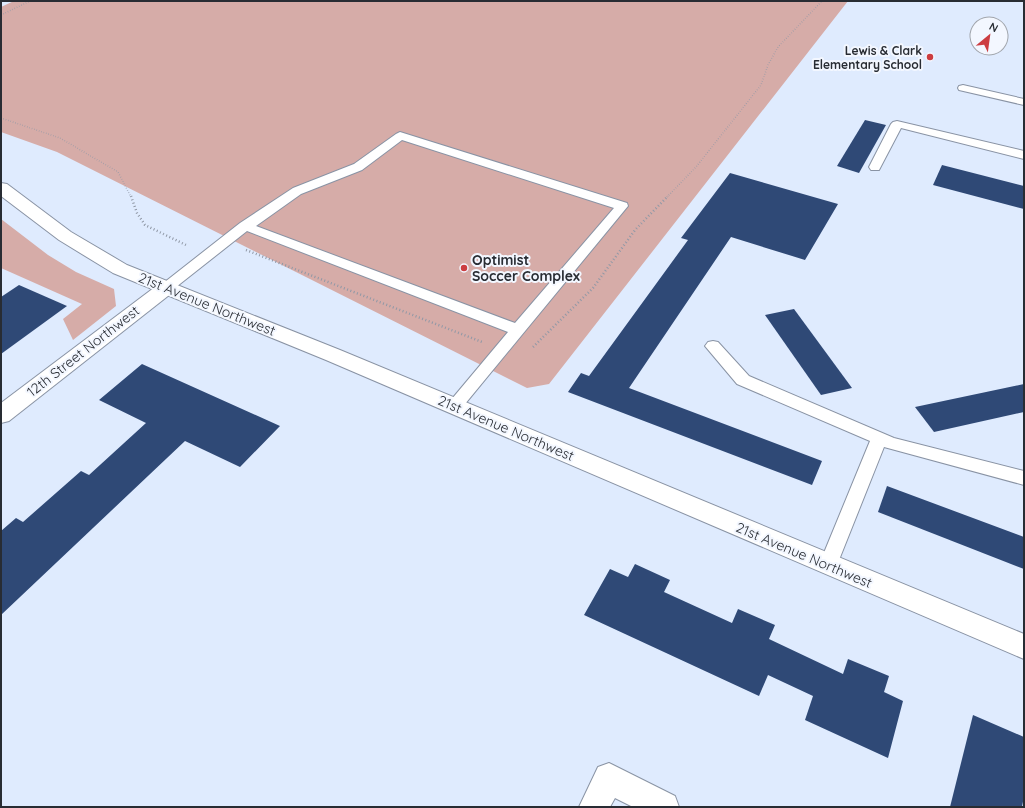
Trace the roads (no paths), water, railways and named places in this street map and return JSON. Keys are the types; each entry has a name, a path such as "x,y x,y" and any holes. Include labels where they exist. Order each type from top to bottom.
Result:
{"street":[{"name":"21st Avenue Northwest","path":"1,188 64,236 120,269 454,406 828,565 1024,646"},
{"name":"12th Street Northwest","path":"1,415 166,288"},
{"path":"594,807 609,778 664,807"}],"lane":[{"path":"963,88 1024,102"},
{"path":"876,167 897,124 1024,155"},
{"path":"166,288 206,255 245,226 297,191 358,167 400,136 622,206 454,406"},
{"path":"245,226 518,330"},
{"path":"713,346 744,380 890,443 1024,478"},
{"path":"828,565 879,438"}],"place":[{"name":"Lewis & Clark Elementary School","path":"930,57"},
{"name":"Optimist Soccer Complex","path":"464,268"}]}
